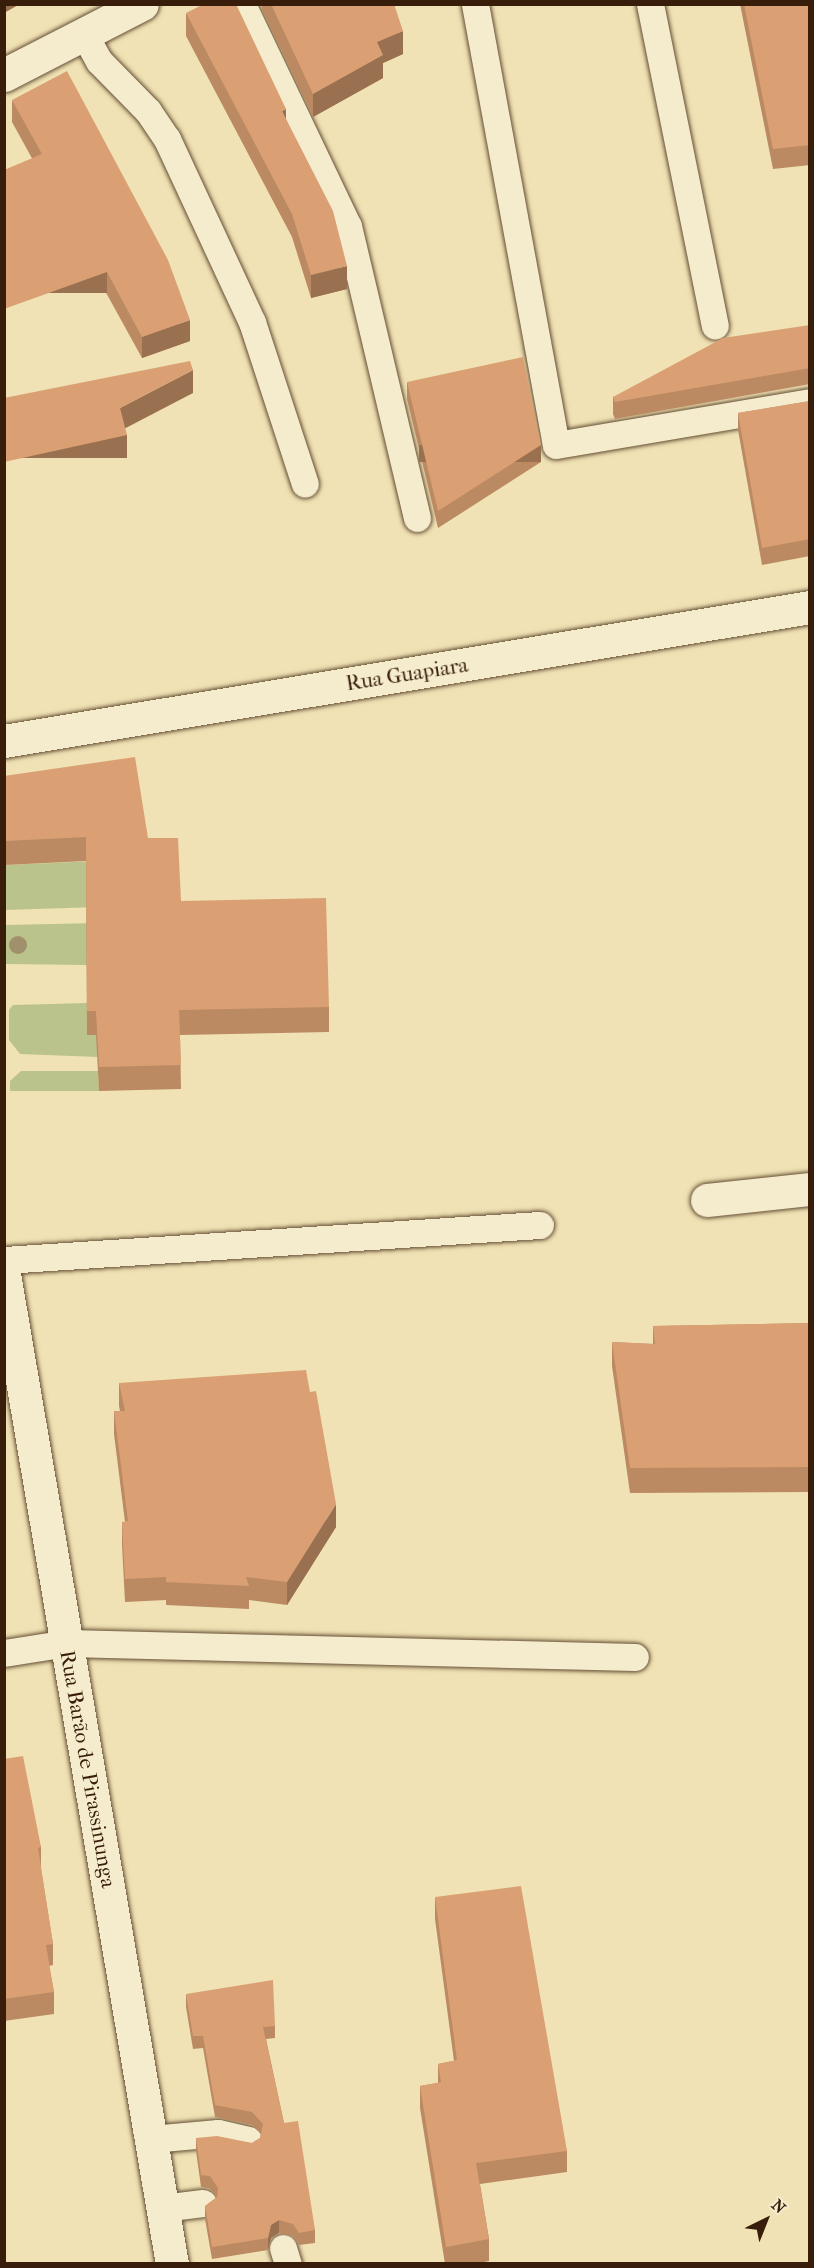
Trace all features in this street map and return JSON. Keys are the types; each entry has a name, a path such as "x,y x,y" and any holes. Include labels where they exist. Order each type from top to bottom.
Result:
{"street":[{"path":"4,75 142,4"},
{"name":"Rua Guapiara","path":"4,741 810,607"},
{"path":"707,1200 810,1190"},
{"name":"Rua Barão de Pirassinunga","path":"4,1274 172,2264"}],"lane":[{"path":"242,4 348,226 417,518"},
{"path":"475,4 556,445 810,402"},
{"path":"651,4 715,325"},
{"path":"84,34 99,61 148,111 167,139 252,322 305,484"},
{"path":"4,1260 540,1225"},
{"path":"4,1653 67,1643 635,1657"},
{"path":"151,2139 218,2133 248,2140"},
{"path":"162,2208 203,2203"}],"green space":[{"path":"97,861 178,862 181,925 87,931 87,965 5,964 5,925 99,923 99,907 5,910 5,865"},
{"path":"87,1003 87,1035 97,1035 98,1057 20,1054 9,1040 9,1010 13,1005"},
{"path":"21,1071 98,1071 99,1091 10,1091 10,1081"}],"building":[{"path":"204,4 236,4 286,109 282,111 333,211 347,266 311,275 292,214 186,13"},
{"path":"271,4 394,4 403,31 377,42 383,55 313,94"},
{"path":"744,4 810,4 810,145 773,149"},
{"path":"67,71 168,260 190,320 142,337 107,272 4,309 4,170 42,154 12,100"},
{"path":"810,325 810,368 615,402 613,397 723,338"},
{"path":"523,357 541,445 438,511 407,382"},
{"path":"190,361 193,370 120,408 127,435 4,462 4,398"},
{"path":"810,401 810,539 762,548 738,413"},
{"path":"135,757 148,838 178,838 181,901 326,898 329,1007 179,1010 181,1065 99,1067 96,1011 87,1011 86,837 5,841 4,776"},
{"path":"810,1323 810,1467 630,1468 612,1342 655,1344 653,1326"},
{"path":"306,1370 310,1392 316,1391 336,1504 287,1582 246,1577 249,1586 166,1582 166,1577 125,1579 122,1522 128,1521 114,1411 125,1411 119,1383"},
{"path":"23,1756 41,1847 38,1848 53,1944 46,1945 54,1992 4,1999 4,1759"},
{"path":"521,1886 567,2151 476,2163 489,2239 446,2247 420,2086 441,2082 438,2064 457,2060 435,1897"},
{"path":"273,1980 275,2026 263,2027 284,2123 298,2121 315,2230 299,2233 293,2224 279,2220 271,2225 268,2238 212,2247 205,2206 217,2197 218,2188 210,2176 201,2175 196,2138 217,2136 252,2143 260,2138 263,2124 252,2112 215,2105 203,2036 193,2036 186,1994"}]}
